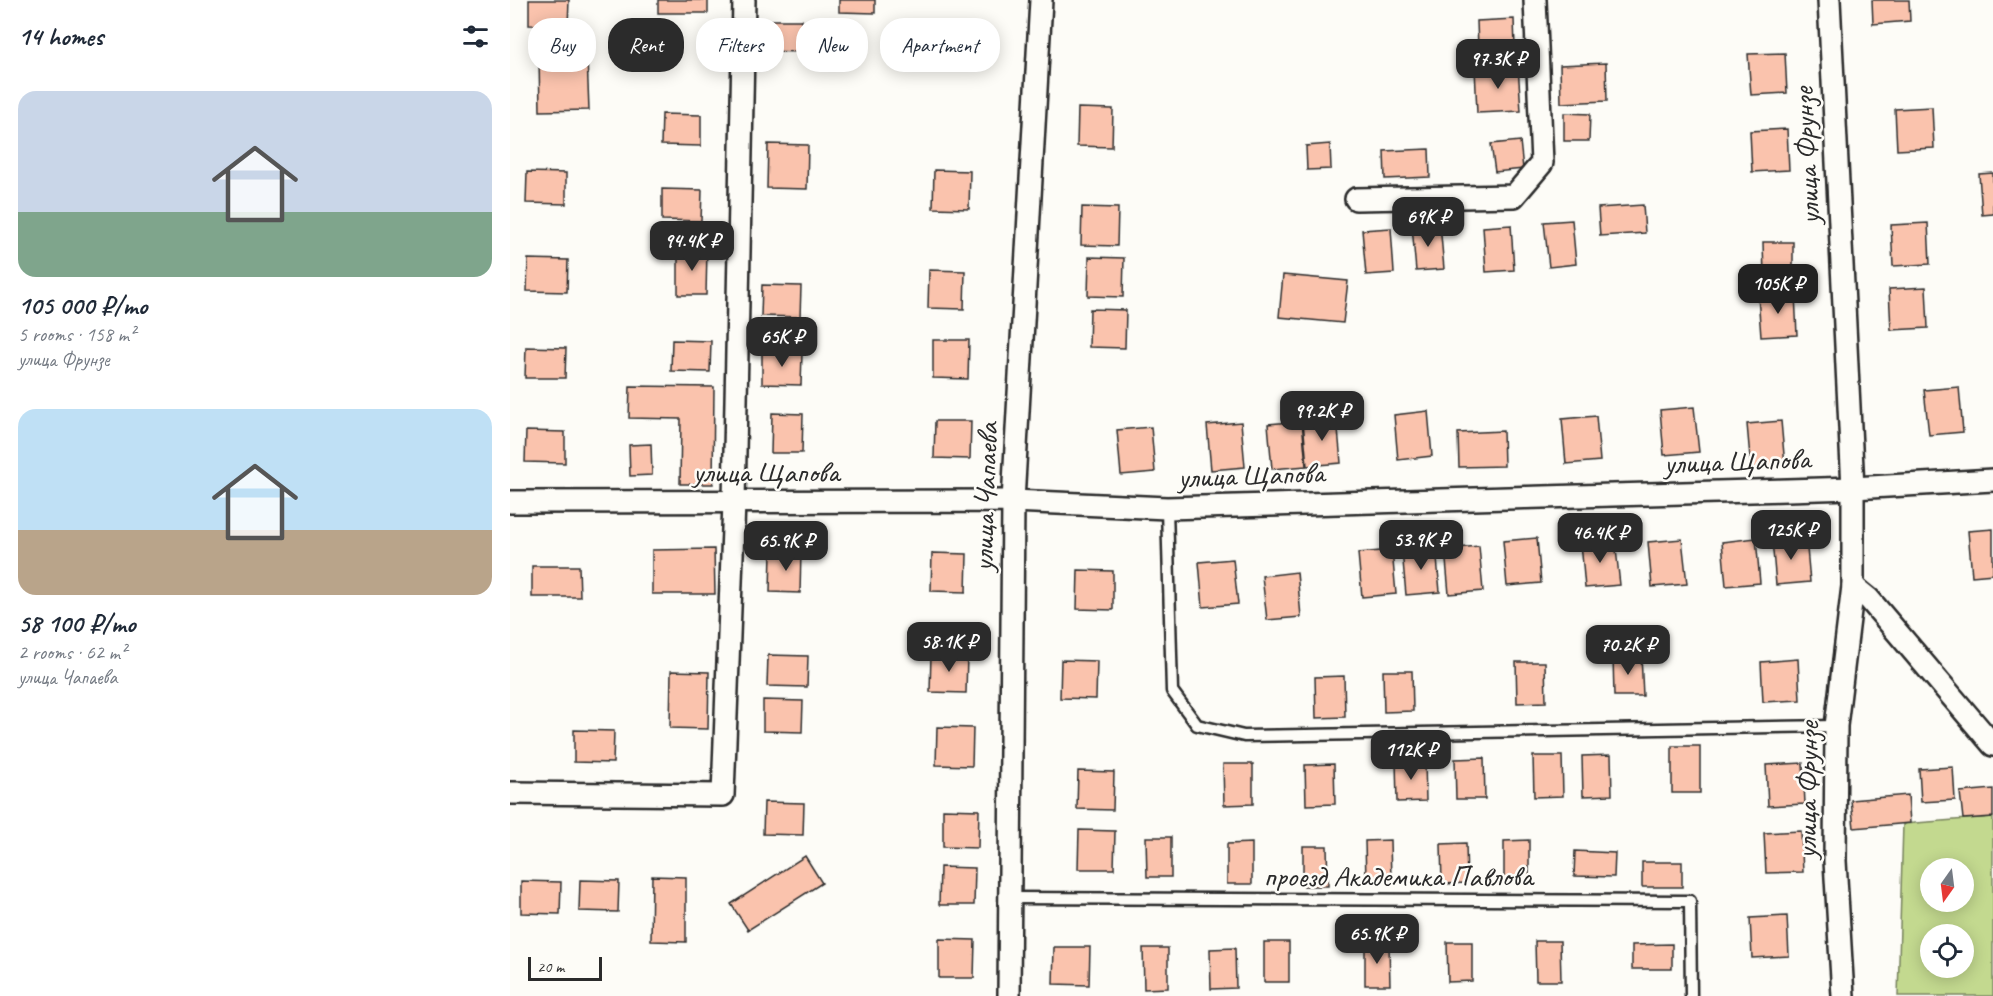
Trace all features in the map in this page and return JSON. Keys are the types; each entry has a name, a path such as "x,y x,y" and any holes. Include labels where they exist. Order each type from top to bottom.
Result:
{"street":[{"path":"510,793 723,795 734,502 744,0"},
{"name":"улица Чапаева","path":"1009,996 1013,501 1041,0"},
{"path":"1356,199 1514,196 1542,163 1535,0"},
{"name":"улица Фрунзе","path":"1828,0 1853,488 1853,586 1836,726 1835,861 1843,996"},
{"name":"улица Щапова","path":"510,502 1013,501 1167,508 1853,488 1993,480"},
{"path":"1853,586 1869,599 1993,745"}],"lane":[{"path":"1167,508 1173,691 1197,725 1244,736 1836,726"},
{"name":"проезд Академика Павлова","path":"1010,898 1690,901 1691,996"}],"green space":[{"path":"1993,817 1993,996 1898,996 1903,824"}],"building":[{"path":"529,0 569,0 568,18 529,18"},
{"path":"658,0 708,0 708,13 658,13"},
{"path":"839,0 875,0 875,13 839,12"},
{"path":"1872,0 1909,0 1910,21 1873,24"},
{"path":"1514,19 1515,47 1478,48 1477,21"},
{"path":"784,20 796,20 796,52 784,52"},
{"path":"1785,53 1787,93 1751,95 1748,54"},
{"path":"1606,63 1607,101 1561,103 1560,65"},
{"path":"1518,66 1521,111 1477,113 1475,68"},
{"path":"539,72 588,72 589,110 540,111"},
{"path":"1932,107 1934,148 1897,150 1895,109"},
{"path":"1078,108 1113,109 1112,147 1077,146"},
{"path":"1564,113 1590,114 1589,141 1564,141"},
{"path":"662,114 701,115 701,146 661,145"},
{"path":"1787,129 1789,170 1752,172 1750,131"},
{"path":"1520,141 1523,169 1495,172 1491,144"},
{"path":"768,144 808,145 807,189 767,188"},
{"path":"1330,144 1331,169 1307,170 1306,146"},
{"path":"1429,149 1430,177 1385,179 1384,151"},
{"path":"934,170 970,171 969,209 933,208"},
{"path":"527,172 566,173 566,204 526,203"},
{"path":"1993,173 1993,214 1982,215 1979,174"},
{"path":"662,189 702,190 701,221 662,220"},
{"path":"1643,205 1645,233 1600,236 1598,208"},
{"path":"1082,207 1118,208 1117,246 1081,245"},
{"path":"1572,220 1576,264 1549,267 1544,222"},
{"path":"1928,223 1930,264 1893,266 1891,225"},
{"path":"1440,224 1444,269 1416,271 1412,226"},
{"path":"1511,225 1514,270 1486,272 1483,227"},
{"path":"1391,228 1394,273 1366,275 1362,230"},
{"path":"1763,242 1793,242 1793,276 1764,276"},
{"path":"678,249 707,249 706,295 678,295"},
{"path":"1089,257 1124,258 1123,297 1088,296"},
{"path":"528,259 568,260 567,292 527,291"},
{"path":"929,270 965,271 964,309 928,308"},
{"path":"1283,275 1348,281 1343,323 1279,317"},
{"path":"762,285 801,286 800,317 761,316"},
{"path":"1926,287 1928,328 1891,330 1889,289"},
{"path":"1795,294 1797,335 1761,337 1758,296"},
{"path":"1090,309 1126,310 1125,348 1089,347"},
{"path":"672,340 711,341 710,372 671,371"},
{"path":"933,340 969,340 968,379 933,378"},
{"path":"526,347 566,348 565,378 525,378"},
{"path":"762,352 802,353 801,385 762,384"},
{"path":"630,386 714,387 713,484 680,484 681,419 629,418"},
{"path":"1959,387 1963,432 1929,435 1924,390"},
{"path":"1694,407 1699,452 1664,455 1660,410"},
{"path":"1428,411 1432,456 1398,460 1394,415"},
{"path":"772,413 803,414 802,453 771,453"},
{"path":"1596,416 1600,461 1566,464 1562,419"},
{"path":"1337,418 1341,463 1307,466 1303,421"},
{"path":"935,421 971,421 970,459 934,458"},
{"path":"1302,421 1306,466 1272,469 1268,424"},
{"path":"1781,421 1785,466 1751,469 1747,424"},
{"path":"1241,422 1245,467 1211,470 1207,425"},
{"path":"1151,427 1155,472 1121,475 1117,430"},
{"path":"526,431 565,432 565,463 525,462"},
{"path":"1503,431 1504,466 1459,467 1458,433"},
{"path":"651,444 652,475 630,476 629,445"},
{"path":"1993,529 1993,574 1972,576 1968,531"},
{"path":"1806,537 1810,582 1776,585 1772,540"},
{"path":"1537,538 1541,583 1507,586 1503,541"},
{"path":"1756,538 1760,583 1726,586 1722,542"},
{"path":"1682,539 1687,584 1652,587 1648,542"},
{"path":"1615,540 1620,585 1585,588 1581,543"},
{"path":"1479,546 1483,591 1449,594 1445,549"},
{"path":"1436,547 1440,592 1406,595 1402,550"},
{"path":"714,549 715,594 652,594 652,550"},
{"path":"1392,550 1396,594 1362,597 1358,553"},
{"path":"771,551 801,551 800,593 770,592"},
{"path":"932,553 967,554 966,592 931,591"},
{"path":"1233,559 1238,604 1203,607 1199,562"},
{"path":"532,566 579,566 580,597 532,597"},
{"path":"1078,570 1113,571 1113,610 1077,609"},
{"path":"1297,572 1301,617 1267,620 1262,576"},
{"path":"931,654 967,655 966,693 930,692"},
{"path":"768,655 808,656 807,687 767,686"},
{"path":"1641,655 1643,696 1614,696 1613,656"},
{"path":"1798,659 1800,700 1763,702 1761,662"},
{"path":"1061,660 1097,661 1096,699 1060,698"},
{"path":"1516,662 1545,662 1546,702 1517,703"},
{"path":"671,671 709,672 708,729 670,728"},
{"path":"1383,671 1412,671 1413,711 1384,712"},
{"path":"1344,676 1345,717 1316,718 1315,677"},
{"path":"763,700 803,701 802,732 763,731"},
{"path":"937,727 973,728 972,766 936,765"},
{"path":"574,730 614,731 613,763 574,762"},
{"path":"1672,746 1700,746 1700,793 1672,793"},
{"path":"1611,755 1612,795 1583,796 1582,756"},
{"path":"1533,756 1562,756 1563,796 1534,797"},
{"path":"1484,758 1485,799 1456,799 1455,759"},
{"path":"1396,761 1425,761 1426,801 1397,802"},
{"path":"1803,763 1805,804 1768,806 1766,765"},
{"path":"1223,764 1253,764 1253,804 1224,805"},
{"path":"1334,764 1335,804 1306,805 1305,765"},
{"path":"1953,767 1955,800 1921,802 1919,769"},
{"path":"1078,771 1114,772 1113,810 1077,809"},
{"path":"1993,789 1993,817 1963,819 1960,792"},
{"path":"1908,795 1910,823 1854,828 1851,800"},
{"path":"764,802 804,803 803,835 763,834"},
{"path":"943,809 979,810 978,848 943,847"},
{"path":"1079,830 1115,831 1114,869 1078,869"},
{"path":"1801,831 1803,872 1766,873 1764,833"},
{"path":"1146,837 1171,837 1171,877 1147,877"},
{"path":"1390,840 1391,880 1366,880 1365,841"},
{"path":"1529,840 1529,881 1504,881 1504,841"},
{"path":"1252,843 1252,884 1227,884 1227,844"},
{"path":"1466,843 1467,883 1442,884 1441,844"},
{"path":"1303,846 1327,846 1328,886 1303,886"},
{"path":"1575,851 1615,853 1614,877 1574,876"},
{"path":"805,856 822,883 748,930 731,904"},
{"path":"1642,862 1682,862 1682,887 1642,887"},
{"path":"940,867 975,868 974,905 939,905"},
{"path":"652,876 686,877 686,942 651,941"},
{"path":"580,880 619,881 618,912 579,911"},
{"path":"521,881 561,882 560,914 521,913"},
{"path":"1787,916 1789,956 1752,958 1750,918"},
{"path":"939,939 975,940 974,978 939,978"},
{"path":"1535,941 1560,941 1561,981 1536,981"},
{"path":"1264,942 1289,942 1289,982 1264,982"},
{"path":"1447,942 1472,942 1472,981 1448,982"},
{"path":"1672,944 1672,969 1632,969 1632,945"},
{"path":"1365,945 1389,945 1390,985 1365,985"},
{"path":"1054,947 1090,947 1089,985 1053,984"},
{"path":"1143,948 1168,948 1168,988 1144,989"},
{"path":"1235,948 1236,988 1211,989 1210,949"}]}
